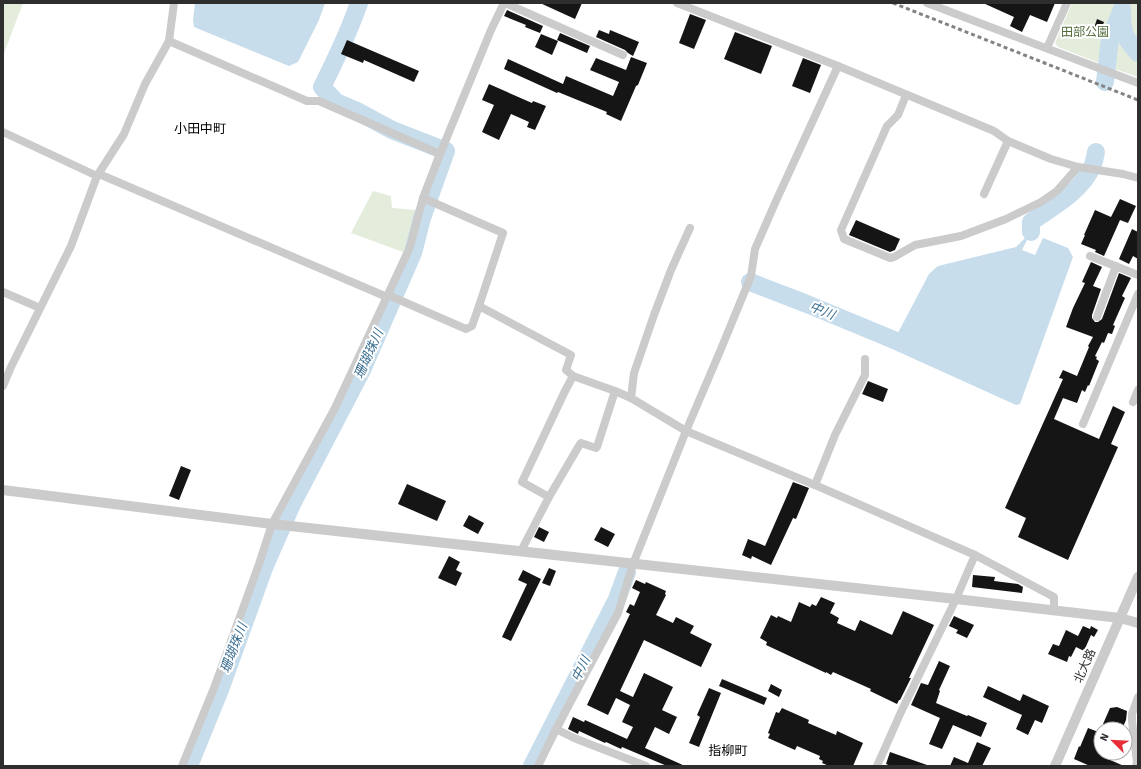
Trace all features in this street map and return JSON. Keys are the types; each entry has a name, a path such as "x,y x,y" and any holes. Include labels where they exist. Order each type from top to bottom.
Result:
{"street":[{"path":"3,386 71,246 98,175 124,134 145,84 170,41 174,3"},
{"path":"182,766 214,688 272,524 335,408 410,247 423,198 491,30 504,3 623,55"},
{"path":"677,3 838,66 994,131 1008,141 1051,159 1078,167 1123,174 1138,178"},
{"path":"927,3 1138,83"},
{"path":"1047,48 1067,3"},
{"path":"170,41 308,101 318,102 440,154"},
{"path":"538,766 618,612 633,564 686,430 722,349 751,276 755,249 838,66"},
{"path":"906,95 898,115 887,126 841,230 844,239 890,258 894,257 915,245 961,236 1006,219 1041,202 1057,191 1078,167"},
{"path":"3,132 98,175 466,329 472,326 503,232 423,198"},
{"path":"984,194 1008,141"},
{"path":"631,398 634,373 654,315 671,270 690,228"},
{"path":"1090,256 1138,275"},
{"path":"1097,317 1116,266"},
{"path":"3,292 40,308"},
{"path":"1083,424 1138,294"},
{"path":"479,306 571,355 566,370 573,376 631,398 686,430 975,555 1054,597 1054,611"},
{"path":"815,485 835,435 865,375 865,359"},
{"path":"549,497 522,482 573,376"},
{"path":"1133,402 1138,390"},
{"path":"521,551 549,497 580,444 582,443 596,448 597,447 615,391"},
{"path":"3,490 272,524 1120,618 1138,623"},
{"path":"877,766 901,712 956,599 975,555"},
{"name":"北大路","path":"1055,766 1138,577"},
{"path":"1136,766 1137,762 1132,714 1138,697"},
{"path":"556,729 574,738 646,766"}],"green space":[{"path":"3,3 23,3 3,56"},
{"name":"田部公園","path":"1072,3 1121,3 1106,43 1102,64 1058,47 1055,43"},
{"path":"1127,3 1138,3 1138,77 1109,67 1112,43"},
{"path":"373,191 391,196 392,208 416,210 409,241 403,252 351,233"}],"water":[{"path":"195,3 325,3 319,20 298,62 289,66 194,27 193,20"},
{"path":"1031,232 1022,250 1035,255 1043,238 1068,248 1073,257 1020,404 1016,405 890,348 929,274 938,266 1016,247"}],"building":[{"path":"540,3 582,3 575,19"},
{"path":"983,3 1055,3 1047,22 1030,15 1022,32 1010,26 1014,17"},
{"path":"507,10 543,26 540,33 525,27 526,25 504,16"},
{"path":"690,14 706,20 694,49 679,43"},
{"path":"1097,19 1104,22 1099,36 1092,34"},
{"path":"599,30 609,34 610,30 639,42 633,56 625,50 596,37"},
{"path":"735,32 772,46 761,74 724,59"},
{"path":"560,33 590,46 587,53 557,40"},
{"path":"541,34 558,41 552,55 535,47"},
{"path":"347,40 419,71 414,82 364,60 363,63 341,54"},
{"path":"631,57 647,63 621,121 606,114 607,112 558,92 557,93 504,69 508,59 563,84 566,76 613,96 619,82 590,70 596,58 626,70"},
{"path":"803,58 821,65 810,93 792,86"},
{"path":"489,84 532,103 533,101 546,106 535,130 527,127 529,122 511,114 499,140 482,132 494,105 482,100"},
{"path":"1120,199 1136,206 1128,223 1120,220 1104,256 1095,252 1096,250 1081,244 1095,210 1111,217"},
{"path":"856,220 900,239 895,250 890,252 849,235"},
{"path":"1132,229 1138,232 1138,259 1133,256 1129,264 1119,259"},
{"path":"1091,262 1102,267 1093,286 1101,289 1092,315 1095,322 1102,319 1119,273 1131,278 1122,296 1125,298 1113,325 1115,326 1112,334 1108,333 1104,343 1102,342 1095,356 1099,361 1089,386 1088,385 1085,392 1082,390 1077,403 1063,398 1054,419 1099,439 1113,406 1125,412 1111,444 1118,447 1068,560 1018,537 1026,518 1005,508 1063,379 1059,378 1063,370 1077,376 1089,347 1088,346 1093,337 1066,327 1085,283 1082,282"},
{"path":"868,381 888,389 883,402 862,394"},
{"path":"181,466 191,470 179,500 169,496"},
{"path":"793,482 809,488 796,519 793,518 771,565 752,556 751,559 742,555 748,539 765,546"},
{"path":"407,484 446,501 437,521 398,504"},
{"path":"469,515 484,523 478,534 463,526"},
{"path":"539,527 549,532 544,542 534,537"},
{"path":"601,527 615,534 608,547 594,540"},
{"path":"449,556 460,562 456,570 462,573 456,586 438,578"},
{"path":"549,568 556,571 550,586 542,583"},
{"path":"523,570 541,579 511,641 502,637 527,584 518,580"},
{"path":"973,575 995,577 994,581 1018,584 1023,587 1022,593 972,587"},
{"path":"636,580 645,584 646,582 666,591 666,595 656,615 673,623 676,617 694,626 690,633 712,644 701,667 644,640 620,691 633,697 644,673 673,687 662,710 677,717 669,734 655,727 645,748 685,766 667,766 622,747 621,749 579,731 578,734 568,729 573,717 584,722 585,720 627,739 633,727 622,722 630,705 616,698 608,715 587,705 630,614 626,612 630,604 634,606 640,592 632,588"},
{"path":"821,597 835,603 830,613 839,618 837,623 855,631 860,620 892,635 903,611 934,625 909,678 911,678 897,704 870,691 871,689 833,672 831,675 826,673 766,645 767,642 760,638 771,615 777,618 778,616 791,622 799,602 810,607 812,604 816,606"},
{"path":"954,616 974,625 967,638 956,633 958,630 949,626"},
{"path":"1083,626 1090,629 1091,626 1098,630 1094,637 1091,635 1084,651 1076,647 1071,657 1069,656 1067,662 1048,654 1053,644 1059,646 1066,630 1078,636"},
{"path":"939,661 950,666 939,690 936,703 987,723 981,737 953,725 942,749 929,744 940,718 911,705 921,683 928,685"},
{"path":"722,679 767,698 764,705 719,686"},
{"path":"771,684 782,690 779,697 768,691"},
{"path":"988,686 1020,701 1023,694 1049,706 1042,723 1035,720 1028,735 1016,729 1022,715 983,697"},
{"path":"709,688 721,693 699,747 689,743 700,717 697,715"},
{"path":"1117,707 1127,711 1126,721 1104,721 1110,708"},
{"path":"782,708 809,720 808,723 836,735 837,731 863,743 853,766 829,766 822,763 823,761 819,759 820,756 797,746 795,750 768,738 770,734 768,733 776,712 779,713"},
{"path":"1088,728 1093,730 1093,761 1112,761 1124,766 1090,766 1074,759 1079,746 1080,747"},
{"path":"977,742 991,748 982,766 950,766 954,757 968,763"},
{"path":"890,752 927,766 891,766 886,764"}],"waterway":[{"name":"珊瑚珠川","path":"189,766 221,687 264,568 292,504 362,370 413,253 422,218 446,151 392,130 357,111 336,102 322,87 342,45 359,3"},
{"name":"中川","path":"1105,82 1110,39 1122,9"},
{"path":"1122,11 1123,29 1130,43 1138,53"},
{"name":"中川","path":"1031,232 1031,222 1057,205 1081,184 1092,167 1096,152"},
{"name":"中川","path":"750,282 894,340"},
{"name":"中川","path":"532,766 617,599 627,572"}],"railway":[{"path":"893,3 1138,100"}],"district":[{"name":"小田中町","path":"200,129"},
{"name":"指柳町","path":"728,751"}]}
